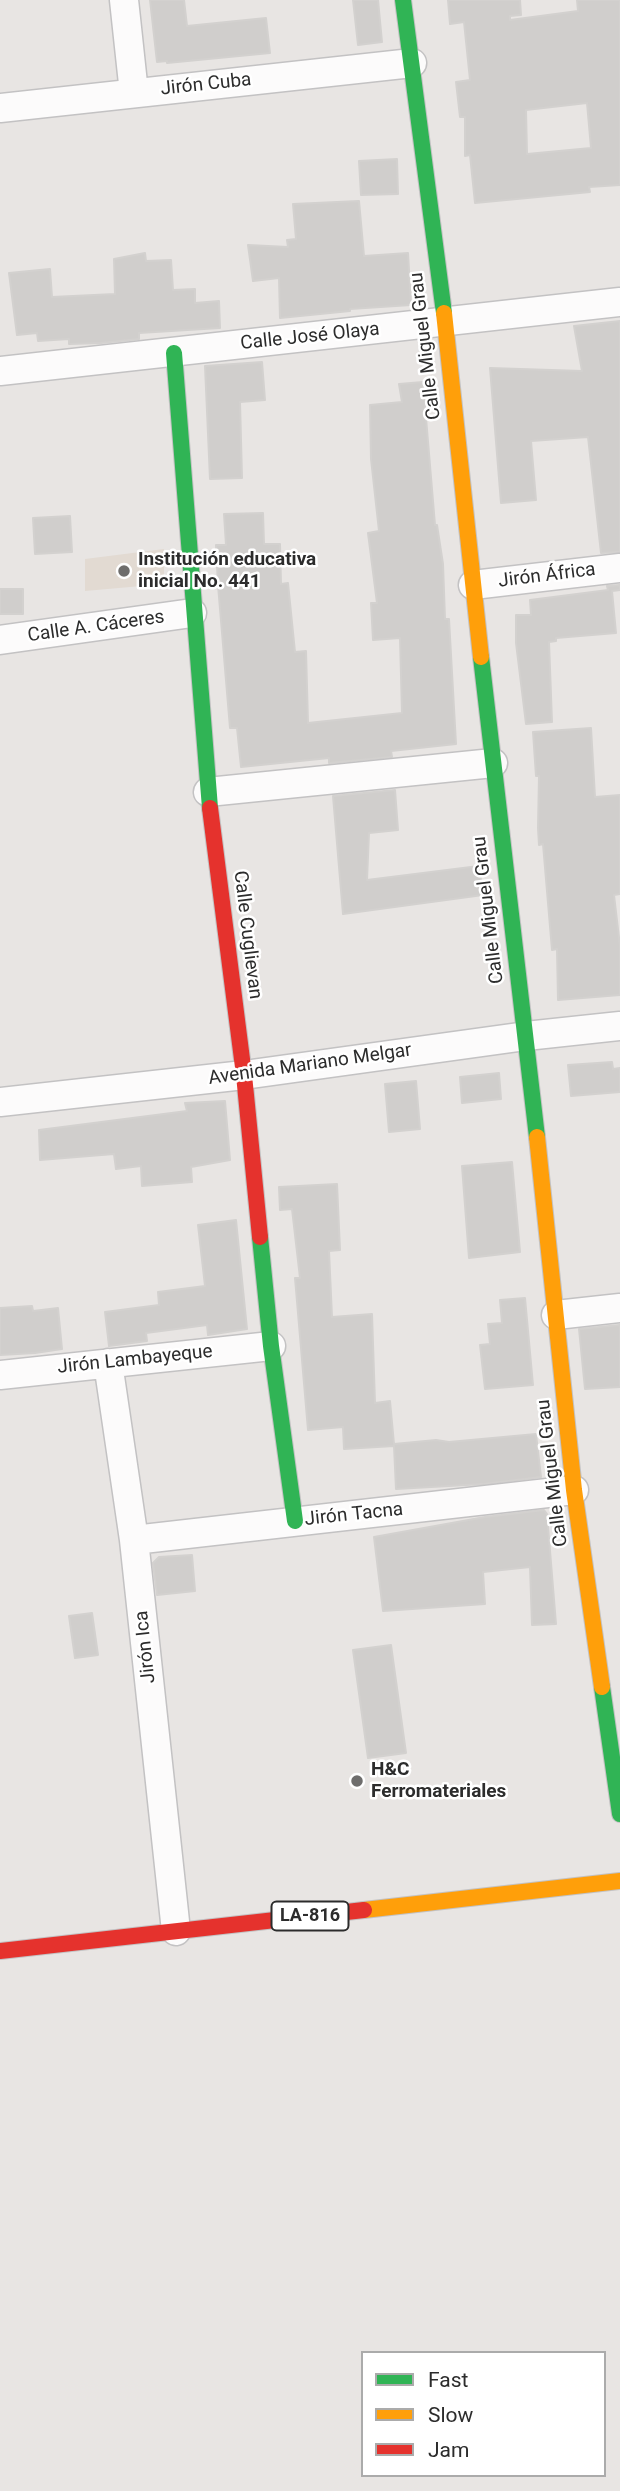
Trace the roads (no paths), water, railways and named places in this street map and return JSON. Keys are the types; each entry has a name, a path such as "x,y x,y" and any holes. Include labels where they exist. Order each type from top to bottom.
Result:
{"main road":[{"name":"Calle Miguel Grau","path":"403,0 445,322 526,1036 574,1490 620,1814"},
{"name":"Calle Cuglievan","path":"174,353 192,613 208,792 244,1075 271,1346 295,1521"},
{"name":"LA-816","path":"0,1951 620,1881"}],"street":[{"path":"124,0 134,93"},
{"name":"Jirón Cuba","path":"0,108 412,63"},
{"name":"Calle José Olaya","path":"0,371 620,302"},
{"name":"Jirón África","path":"473,584 620,568"},
{"name":"Calle A. Cáceres","path":"0,640 192,613"},
{"path":"208,792 493,763"},
{"name":"Avenida Mariano Melgar","path":"0,1101 244,1075 526,1036 620,1026"},
{"path":"556,1315 620,1308"},
{"name":"Jirón Lambayeque","path":"0,1375 271,1346"},
{"name":"Jirón Ica","path":"108,1363 134,1539 176,1931"},
{"name":"Jirón Tacna","path":"134,1539 574,1490"}],"place":[{"name":"Institución educativa inicial No. 441","path":"124,571"},
{"name":"H&C Ferromateriales","path":"357,1781"}]}
